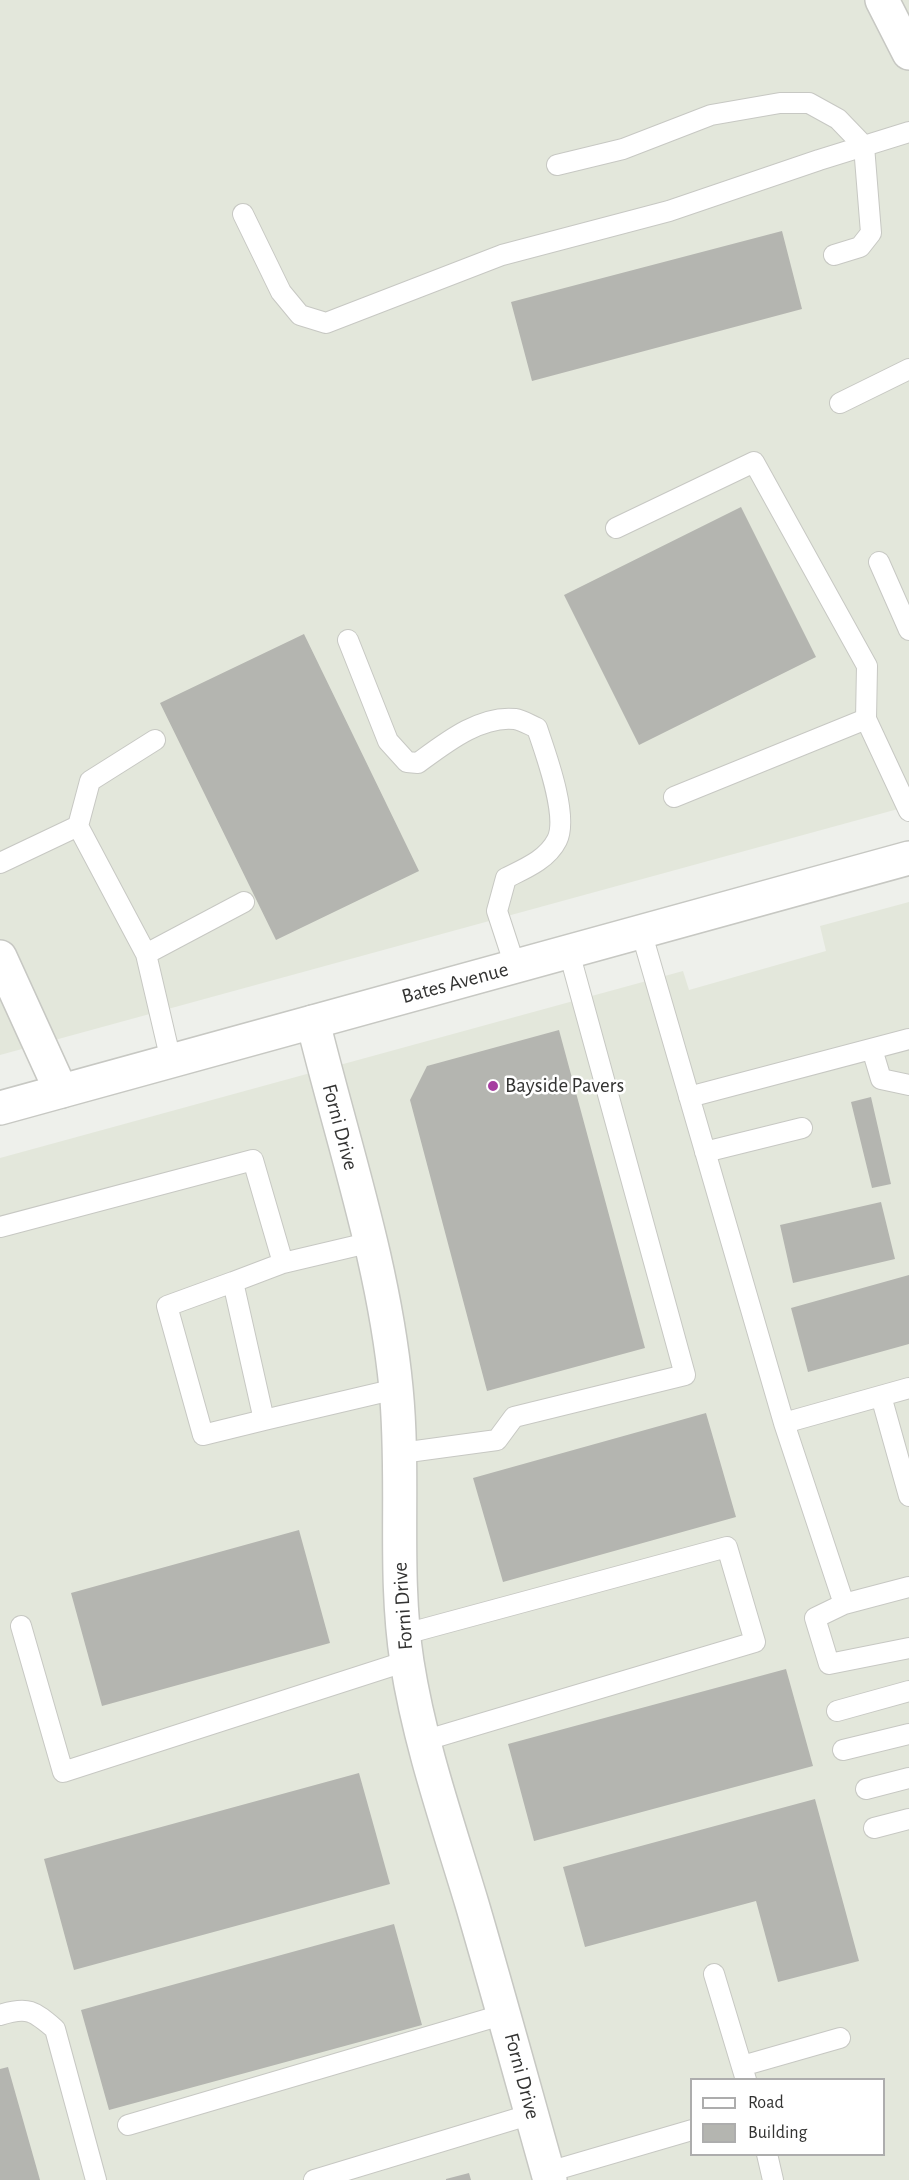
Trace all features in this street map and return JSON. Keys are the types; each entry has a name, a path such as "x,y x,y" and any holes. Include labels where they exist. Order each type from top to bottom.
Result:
{"street":[{"path":"882,0 909,53"},
{"name":"Bates Avenue","path":"0,1108 909,858"},
{"path":"0,957 61,1091"},
{"name":"Forni Drive","path":"313,1022 372,1242 388,1322 396,1389 400,1453 399,1556 406,1648 423,1741 505,2014 549,2176"}],"lane":[{"path":"557,165 623,149 711,115 780,103 809,103 838,119 864,146 871,233 860,247 834,255"},
{"path":"243,214 287,300 300,315 326,323 502,255 669,211 909,132"},
{"path":"840,403 909,369"},
{"path":"616,528 754,462 867,666 866,719 909,811"},
{"path":"879,562 909,630"},
{"path":"348,640 388,741 407,762 418,764 453,737 491,721 515,719 537,728 552,771 560,818 558,840 540,860 506,878 497,911 515,966"},
{"path":"674,797 866,719"},
{"path":"155,740 90,781 78,826 146,954 171,1061"},
{"path":"0,863 78,826"},
{"path":"146,954 244,902"},
{"path":"642,931 784,1423 844,1604"},
{"path":"400,1453 496,1440 514,1417 685,1375 569,952"},
{"path":"690,1097 909,1039"},
{"path":"872,1048 881,1078 909,1085"},
{"path":"705,1152 802,1128"},
{"path":"0,1227 253,1160 283,1263"},
{"path":"372,1242 283,1263 167,1306 203,1436 396,1389"},
{"path":"233,1282 264,1420"},
{"path":"784,1423 909,1388"},
{"path":"881,1396 909,1496"},
{"path":"21,1626 63,1772 406,1648 727,1547 755,1642 423,1741"},
{"path":"909,1587 844,1604 815,1618 829,1664 909,1648"},
{"path":"837,1712 909,1691"},
{"path":"843,1750 909,1734"},
{"path":"866,1789 909,1778"},
{"path":"874,1828 909,1819"},
{"path":"714,1974 744,2073 840,2038"},
{"path":"0,2015 15,2010 36,2013 55,2029 96,2180"},
{"path":"128,2126 505,2014"},
{"path":"314,2180 532,2114"},
{"path":"549,2176 690,2131"},
{"path":"767,2156 773,2180"}],"shaded area":[{"path":"0,0 909,0 909,806 0,1055"},
{"path":"909,902 909,2180 0,2180 0,1158 683,971 689,990 826,951 820,926"}],"building":[{"path":"782,231 802,309 532,381 511,302"},
{"path":"741,507 816,657 639,745 564,595"},
{"path":"304,634 419,871 276,940 160,703"},
{"path":"559,1030 645,1348 487,1391 410,1100 427,1066"},
{"path":"871,1097 891,1184 872,1188 851,1102"},
{"path":"881,1202 895,1259 793,1283 780,1225"},
{"path":"909,1275 909,1344 808,1372 791,1308"},
{"path":"706,1413 736,1517 503,1582 473,1478"},
{"path":"299,1530 330,1643 102,1706 71,1593"},
{"path":"786,1669 813,1766 534,1841 508,1744"},
{"path":"359,1773 390,1884 74,1970 44,1859"},
{"path":"815,1799 859,1961 778,1982 756,1901 585,1947 563,1867"},
{"path":"394,1924 422,2025 109,2110 81,2010"},
{"path":"8,2067 40,2180 0,2180 0,2069"},
{"path":"469,2173 471,2180 446,2180 446,2179"}],"place":[{"name":"Bayside Pavers","path":"493,1086"}]}
